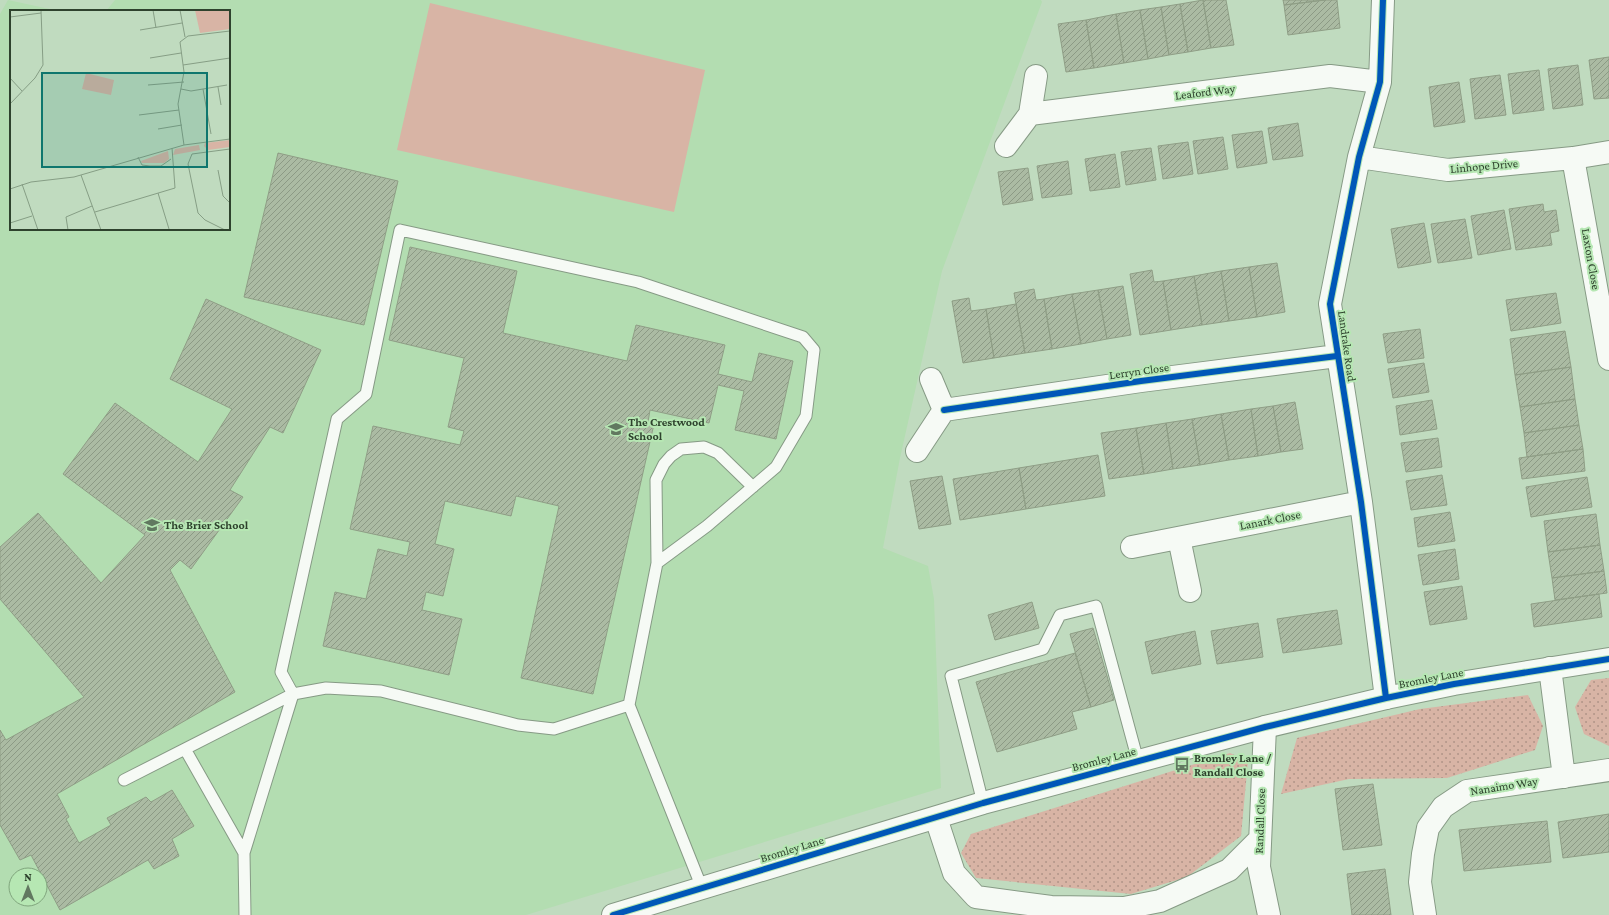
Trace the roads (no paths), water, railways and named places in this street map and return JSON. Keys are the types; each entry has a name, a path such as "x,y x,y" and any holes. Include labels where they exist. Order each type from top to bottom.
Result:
{"street":[{"name":"Landrake Road","path":"1383,0 1380,82 1359,157 1330,304 1361,502 1386,698"},
{"path":"1006,146 1030,114 1036,76"},
{"name":"Leaford Way","path":"1030,114 1330,76 1380,82"},
{"name":"Linhope Drive","path":"1359,157 1448,170 1573,158 1609,152"},
{"name":"Laxton Close","path":"1573,158 1609,359"},
{"name":"Lerryn Close","path":"944,410 1141,381 1337,356"},
{"path":"917,451 944,410 931,379"},
{"name":"Lanark Close","path":"1132,547 1361,502"},
{"path":"1179,538 1190,591"},
{"name":"Bromley Lane","path":"613,915 983,803 1265,727 1386,698 1550,668 1609,659"},
{"path":"1550,668 1564,777 1609,770"},
{"name":"Randall Close","path":"1265,727 1259,867 1269,915"},
{"name":"Nanaimo Way","path":"1425,915 1420,882 1423,854 1428,828 1443,807 1467,791 1564,777"},
{"path":"936,818 954,873 976,897 1051,907 1124,908 1160,901 1229,870 1259,840"}],"lane":[{"path":"245,915 244,853 293,694 281,672 336,419 366,394 400,230 638,282 803,337 814,350 806,416 776,467 657,563"},
{"path":"702,888 629,705 657,563 656,480 664,464 671,456 681,450 704,447 718,453 753,487"},
{"path":"983,803 951,676 1043,650 1060,615 1096,606 1138,761"},
{"path":"124,780 293,694 326,688 381,691 518,725 554,728 629,705"},
{"path":"185,749 244,853"}],"place":[{"name":"The Crestwood School","path":"616,429"},
{"name":"The Brier School","path":"152,525"},
{"name":"Bromley Lane / Randall Close","path":"1182,765"}]}
